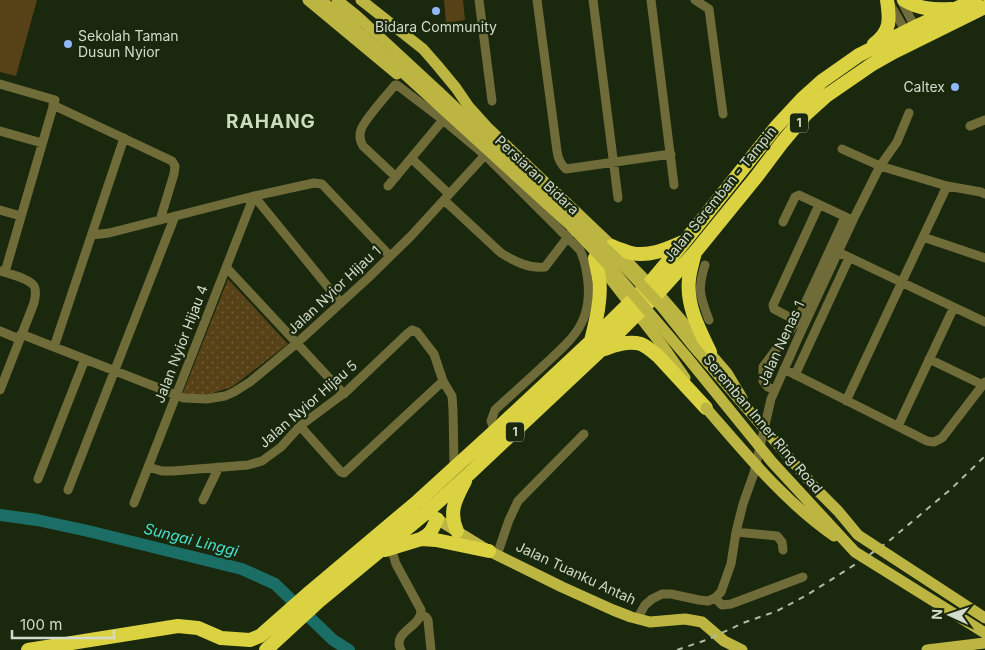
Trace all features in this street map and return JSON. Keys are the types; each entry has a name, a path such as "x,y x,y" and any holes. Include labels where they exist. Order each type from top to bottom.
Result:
{"highway":[{"path":"859,55 879,40 888,28 890,18 887,0"},
{"path":"903,0 921,8 956,9"},
{"name":"Jalan Seremban - Tampin","path":"654,288 690,246 776,127 822,81 859,55 910,29 975,0"},
{"name":"Jalan Seremban - Tampin","path":"690,246 761,179 781,144 806,114 826,96 871,65 894,52 985,7"},
{"path":"612,246 631,253 641,254 690,246 689,294 698,327 710,352"},
{"path":"595,258 599,279 595,346 621,343 640,344 650,349 706,408"},
{"name":"1","path":"28,650 178,626 198,628 220,638 250,640 260,636 274,624 377,553 470,474 654,288"},
{"name":"1","path":"266,650 281,637 315,596 428,510 455,468 496,430 595,346"},
{"path":"457,531 452,513 458,494 470,474"},
{"path":"377,553 428,535 432,531 428,510"},
{"path":"421,539 436,540 493,553"},
{"name":"1","path":"220,638 231,650"}],"main road":[{"name":"Persiaran Bidara","path":"308,0 402,78 595,258 662,345 706,408 765,475 789,500 822,528 855,552"},
{"name":"Persiaran Bidara","path":"321,0 570,226 690,351"},
{"name":"Persiaran Bidara","path":"337,0 440,92 622,264 662,307 690,351"},
{"name":"Persiaran Bidara","path":"361,0 422,49 444,72 469,107 487,127 654,288 727,373 748,409"},
{"path":"617,286 626,286 629,283 632,271 630,265"},
{"path":"662,345 662,332 665,326 670,322 682,321"},
{"name":"Seremban Inner Ring Road","path":"690,351 748,409 812,485 838,511 858,535 985,618"},
{"name":"Seremban Inner Ring Road","path":"690,351 772,462 792,486 855,552 985,641"},
{"name":"Jalan Tuanku Antah","path":"428,510 457,531 493,553 612,610 650,622 685,619 702,622 724,641 742,650"},
{"path":"927,650 985,641"}],"street":[{"path":"479,0 492,101"},
{"path":"537,0 558,159 562,165 566,169 670,154"},
{"path":"593,0 618,198"},
{"path":"651,0 674,185"},
{"path":"695,0 709,9 722,114"},
{"path":"887,0 910,29"},
{"path":"903,0 910,29"},
{"path":"0,84 54,102 172,160 175,163 174,174 160,220"},
{"path":"396,177 363,146 360,136 363,125 395,85 397,85 443,120 485,156 570,235 585,260 589,291 586,313 582,324 568,343 495,410 491,421 496,430"},
{"path":"0,390 34,303 36,292 34,286 28,281 2,271 21,216 54,102"},
{"name":"Jalan Nenas 1","path":"716,598 725,583 731,564 736,532 754,473 774,390 838,252 849,218 880,166 897,142 909,113"},
{"path":"388,186 443,120"},
{"path":"970,126 985,120"},
{"path":"0,131 42,143"},
{"path":"54,347 124,138"},
{"path":"842,149 880,166 946,186 985,194"},
{"name":"Jalan Nyior Hijau 1","path":"0,331 54,347 184,398 198,399 225,396 250,382 341,303 390,256 485,156"},
{"path":"411,158 501,253 510,259 524,264 545,266 570,235"},
{"path":"92,235 109,233 254,196 322,184 390,256"},
{"path":"846,400 946,186"},
{"path":"774,390 763,381 763,367 797,321 849,218 799,195 795,197 783,222"},
{"path":"254,196 341,303"},
{"name":"Jalan Nyior Hijau 4","path":"134,503 254,196"},
{"path":"797,321 774,309 773,305 819,205"},
{"path":"0,210 21,216"},
{"path":"68,490 175,216"},
{"path":"923,237 985,258"},
{"path":"838,252 985,322"},
{"path":"795,375 849,258"},
{"path":"706,265 702,274 700,299 709,320"},
{"path":"226,267 344,394"},
{"path":"898,426 954,307"},
{"name":"Jalan Nyior Hijau 5","path":"148,467 162,471 173,471 248,465 262,461 281,447 300,426 344,394 412,330 417,332 434,354 444,381"},
{"path":"789,331 799,336"},
{"path":"38,479 84,359"},
{"path":"784,369 927,441 934,442 942,438 984,383 929,359"},
{"path":"300,426 344,473 444,381 452,396 455,468"},
{"path":"493,553 518,501 584,434"},
{"path":"203,500 219,467"},
{"path":"736,532 777,536 782,542 782,550"},
{"path":"391,548 396,564 420,606 421,615 402,635 399,646 401,650"},
{"path":"637,619 645,605 662,594 699,600 716,598 722,605 731,604 803,577"},
{"path":"421,615 428,620 430,650"}],"shaded area":[{"path":"0,0 37,0 16,76 0,72"},
{"path":"444,0 463,0 465,20 446,23"},
{"path":"228,279 288,344 232,387 206,395 182,395"}],"waterway":[{"name":"Sungai Linggi","path":"0,515 37,520 88,531 242,569 275,584 333,640 349,650"}],"railway":[{"path":"677,650 777,611 807,595 889,541 951,489 985,456"}],"place":[{"name":"Bidara Community","path":"436,11"},
{"name":"Sekolah Taman Dusun Nyior","path":"68,44"},
{"name":"Caltex","path":"955,87"}],"district":[{"name":"RAHANG","path":"271,121"}]}
